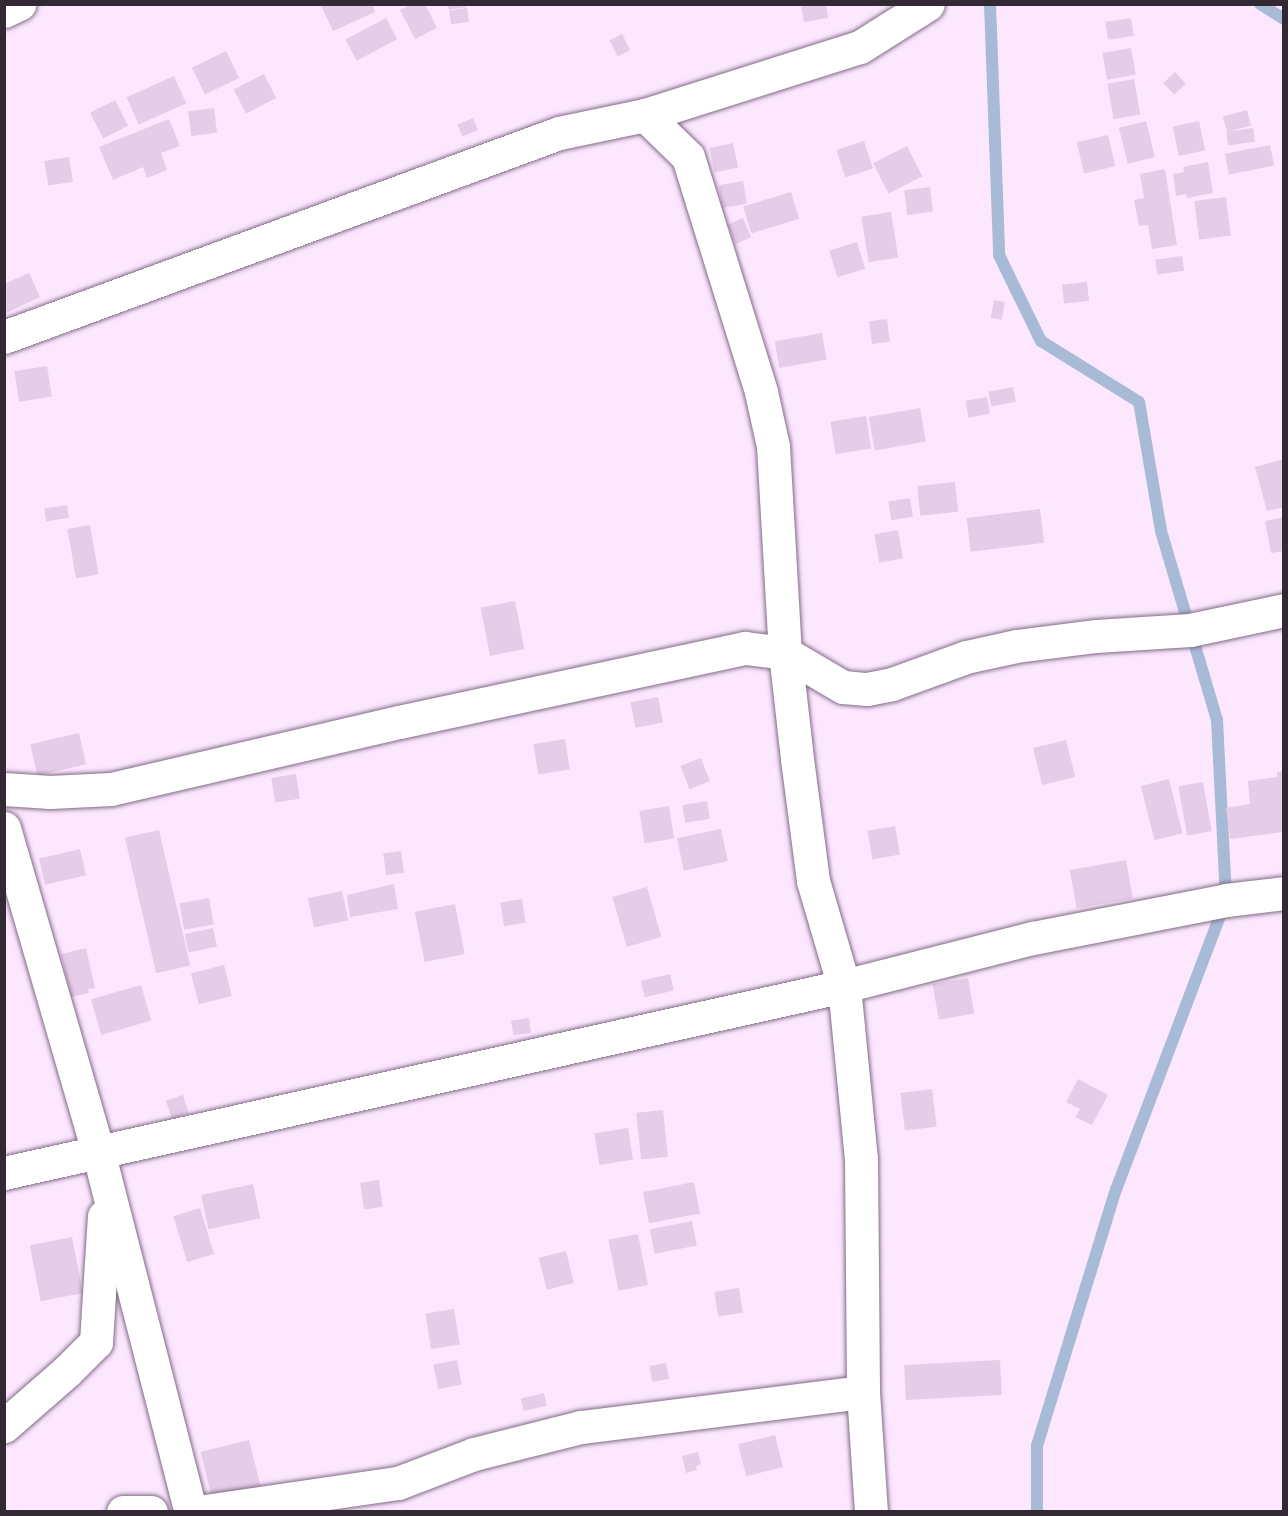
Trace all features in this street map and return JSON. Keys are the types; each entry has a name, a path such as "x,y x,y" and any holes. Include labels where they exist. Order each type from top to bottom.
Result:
{"street":[{"path":"4,11 19,4"},
{"path":"4,337 559,133 645,115 860,47 928,4"},
{"path":"645,115 688,157 761,392 773,446 785,653 813,881 844,986 861,1158 863,1392 871,1512"},
{"path":"4,789 50,792 111,789 745,648 785,653 843,687 867,689 892,684 966,657 1016,646 1096,636 1190,630 1284,610"},
{"path":"4,828 101,1165 191,1512"},
{"path":"4,1173 101,1165 1034,938 1226,900 1284,893"},
{"path":"4,1426 67,1371 96,1342 101,1165"},
{"path":"198,1512 398,1483 474,1454 581,1427 863,1392"},
{"path":"123,1512 151,1512"}],"building":[{"path":"325,4 372,4 375,12 333,31 321,6"},
{"path":"412,4 425,4 437,28 415,39 400,10"},
{"path":"448,4 465,4 466,7 449,10"},
{"path":"801,4 826,4 828,18 804,22"},
{"path":"467,8 469,22 451,24 449,11"},
{"path":"386,18 397,39 357,61 345,40"},
{"path":"1131,18 1134,36 1108,40 1105,22"},
{"path":"622,34 630,50 618,56 610,40"},
{"path":"1131,48 1136,75 1107,80 1102,53"},
{"path":"226,51 239,78 205,95 192,68"},
{"path":"1175,72 1186,84 1174,95 1163,83"},
{"path":"264,74 276,98 246,113 234,89"},
{"path":"174,76 186,103 139,125 126,97"},
{"path":"1134,79 1140,114 1114,119 1107,84"},
{"path":"115,100 128,126 103,139 90,113"},
{"path":"214,108 217,133 191,136 188,111"},
{"path":"1247,110 1251,125 1227,132 1223,116"},
{"path":"473,118 478,130 462,137 457,125"},
{"path":"169,119 180,146 161,153 167,170 147,178 143,167 113,180 99,147"},
{"path":"1146,121 1155,157 1128,164 1119,128"},
{"path":"1199,121 1205,150 1179,156 1173,127"},
{"path":"1253,128 1255,142 1228,146 1226,132"},
{"path":"1108,135 1115,166 1084,173 1077,142"},
{"path":"864,141 873,169 845,178 836,150"},
{"path":"733,143 738,167 715,172 710,148"},
{"path":"1270,145 1274,166 1229,174 1225,154"},
{"path":"907,146 922,176 889,194 873,163"},
{"path":"69,157 73,182 48,186 44,161"},
{"path":"1208,162 1213,193 1187,198 1186,194 1176,196 1173,174 1184,172 1183,167"},
{"path":"1165,169 1177,245 1152,249 1148,225 1139,226 1134,200 1144,198 1140,174"},
{"path":"743,181 747,204 722,208 718,185"},
{"path":"930,187 933,212 907,215 904,190"},
{"path":"791,192 799,219 751,233 743,207"},
{"path":"1226,197 1231,236 1199,240 1194,201"},
{"path":"891,212 898,257 869,262 861,217"},
{"path":"743,218 751,237 736,244 727,225"},
{"path":"857,242 865,269 837,277 829,250"},
{"path":"1182,256 1184,271 1157,275 1155,260"},
{"path":"29,273 40,297 4,314 4,284"},
{"path":"1087,282 1089,301 1064,304 1062,285"},
{"path":"994,300 1005,302 1002,320 991,318"},
{"path":"887,319 890,342 872,344 869,321"},
{"path":"822,333 827,360 779,368 775,341"},
{"path":"47,366 52,397 19,402 14,371"},
{"path":"1013,387 1016,402 991,406 988,392"},
{"path":"987,397 990,414 968,418 965,401"},
{"path":"920,408 926,441 875,451 869,417"},
{"path":"866,416 871,449 836,454 830,422"},
{"path":"1284,459 1284,507 1267,511 1255,467"},
{"path":"955,482 958,512 920,516 917,486"},
{"path":"910,498 913,517 891,520 888,501"},
{"path":"67,505 69,518 46,521 44,509"},
{"path":"1040,509 1044,543 971,552 967,518"},
{"path":"1284,517 1284,551 1271,553 1265,521"},
{"path":"90,525 99,574 76,578 67,529"},
{"path":"898,530 903,559 879,563 874,534"},
{"path":"515,601 524,649 490,656 481,608"},
{"path":"658,697 663,723 635,728 631,702"},
{"path":"79,733 86,764 37,775 30,744"},
{"path":"565,739 570,770 538,775 533,744"},
{"path":"1066,740 1075,777 1042,785 1033,748"},
{"path":"701,758 710,781 689,789 680,766"},
{"path":"1284,771 1284,832 1230,839 1226,808 1250,804 1248,781 1277,777 1277,772"},
{"path":"296,774 300,799 275,803 271,778"},
{"path":"1169,779 1183,833 1154,840 1141,786"},
{"path":"1203,782 1212,831 1187,836 1178,786"},
{"path":"707,801 710,819 685,823 682,805"},
{"path":"669,806 674,839 645,843 639,811"},
{"path":"895,826 900,855 872,859 867,831"},
{"path":"721,829 728,861 684,871 677,838"},
{"path":"159,830 190,965 156,973 125,838"},
{"path":"80,849 86,875 45,885 39,858"},
{"path":"401,851 404,873 386,875 383,854"},
{"path":"1126,860 1133,898 1077,908 1070,870"},
{"path":"394,884 398,909 350,917 347,895"},
{"path":"647,887 661,937 627,947 612,897"},
{"path":"342,891 348,920 314,928 308,898"},
{"path":"209,898 214,925 184,930 179,903"},
{"path":"522,899 526,923 504,926 500,902"},
{"path":"455,904 465,954 424,962 415,912"},
{"path":"213,928 217,947 189,953 185,934"},
{"path":"86,948 95,988 88,989 89,993 71,997 61,954"},
{"path":"224,965 232,996 199,1004 191,973"},
{"path":"670,974 674,991 645,997 641,981"},
{"path":"968,978 974,1013 939,1020 933,984"},
{"path":"141,985 151,1021 101,1035 91,999"},
{"path":"529,1018 531,1033 513,1035 511,1021"},
{"path":"1078,1079 1108,1095 1092,1125 1075,1117 1080,1109 1066,1102"},
{"path":"932,1089 937,1127 905,1131 900,1093"},
{"path":"183,1095 189,1113 172,1119 166,1101"},
{"path":"663,1110 668,1157 641,1160 636,1113"},
{"path":"628,1128 633,1160 599,1165 594,1133"},
{"path":"379,1180 383,1207 364,1209 360,1183"},
{"path":"694,1182 700,1213 649,1223 643,1192"},
{"path":"253,1184 260,1218 208,1229 201,1195"},
{"path":"200,1208 214,1254 187,1262 173,1216"},
{"path":"692,1221 697,1246 655,1254 650,1229"},
{"path":"638,1234 648,1285 618,1291 609,1240"},
{"path":"72,1237 83,1293 41,1301 30,1245"},
{"path":"566,1251 574,1283 547,1290 539,1258"},
{"path":"739,1288 743,1313 718,1317 714,1292"},
{"path":"454,1309 460,1345 431,1349 425,1314"},
{"path":"457,1360 462,1385 438,1389 433,1365"},
{"path":"1000,1360 1002,1395 906,1400 904,1365"},
{"path":"666,1363 669,1379 652,1382 649,1366"},
{"path":"544,1393 547,1406 524,1411 521,1398"},
{"path":"775,1435 783,1467 746,1476 738,1444"},
{"path":"249,1440 262,1491 213,1504 200,1452"},
{"path":"698,1452 701,1464 696,1466 697,1470 686,1473 682,1456"}],"waterway":[{"path":"990,4 999,255 1041,341 1139,402 1161,531 1217,720 1226,900 1116,1189 1037,1446 1037,1512"},
{"path":"1260,4 1284,19"}]}
